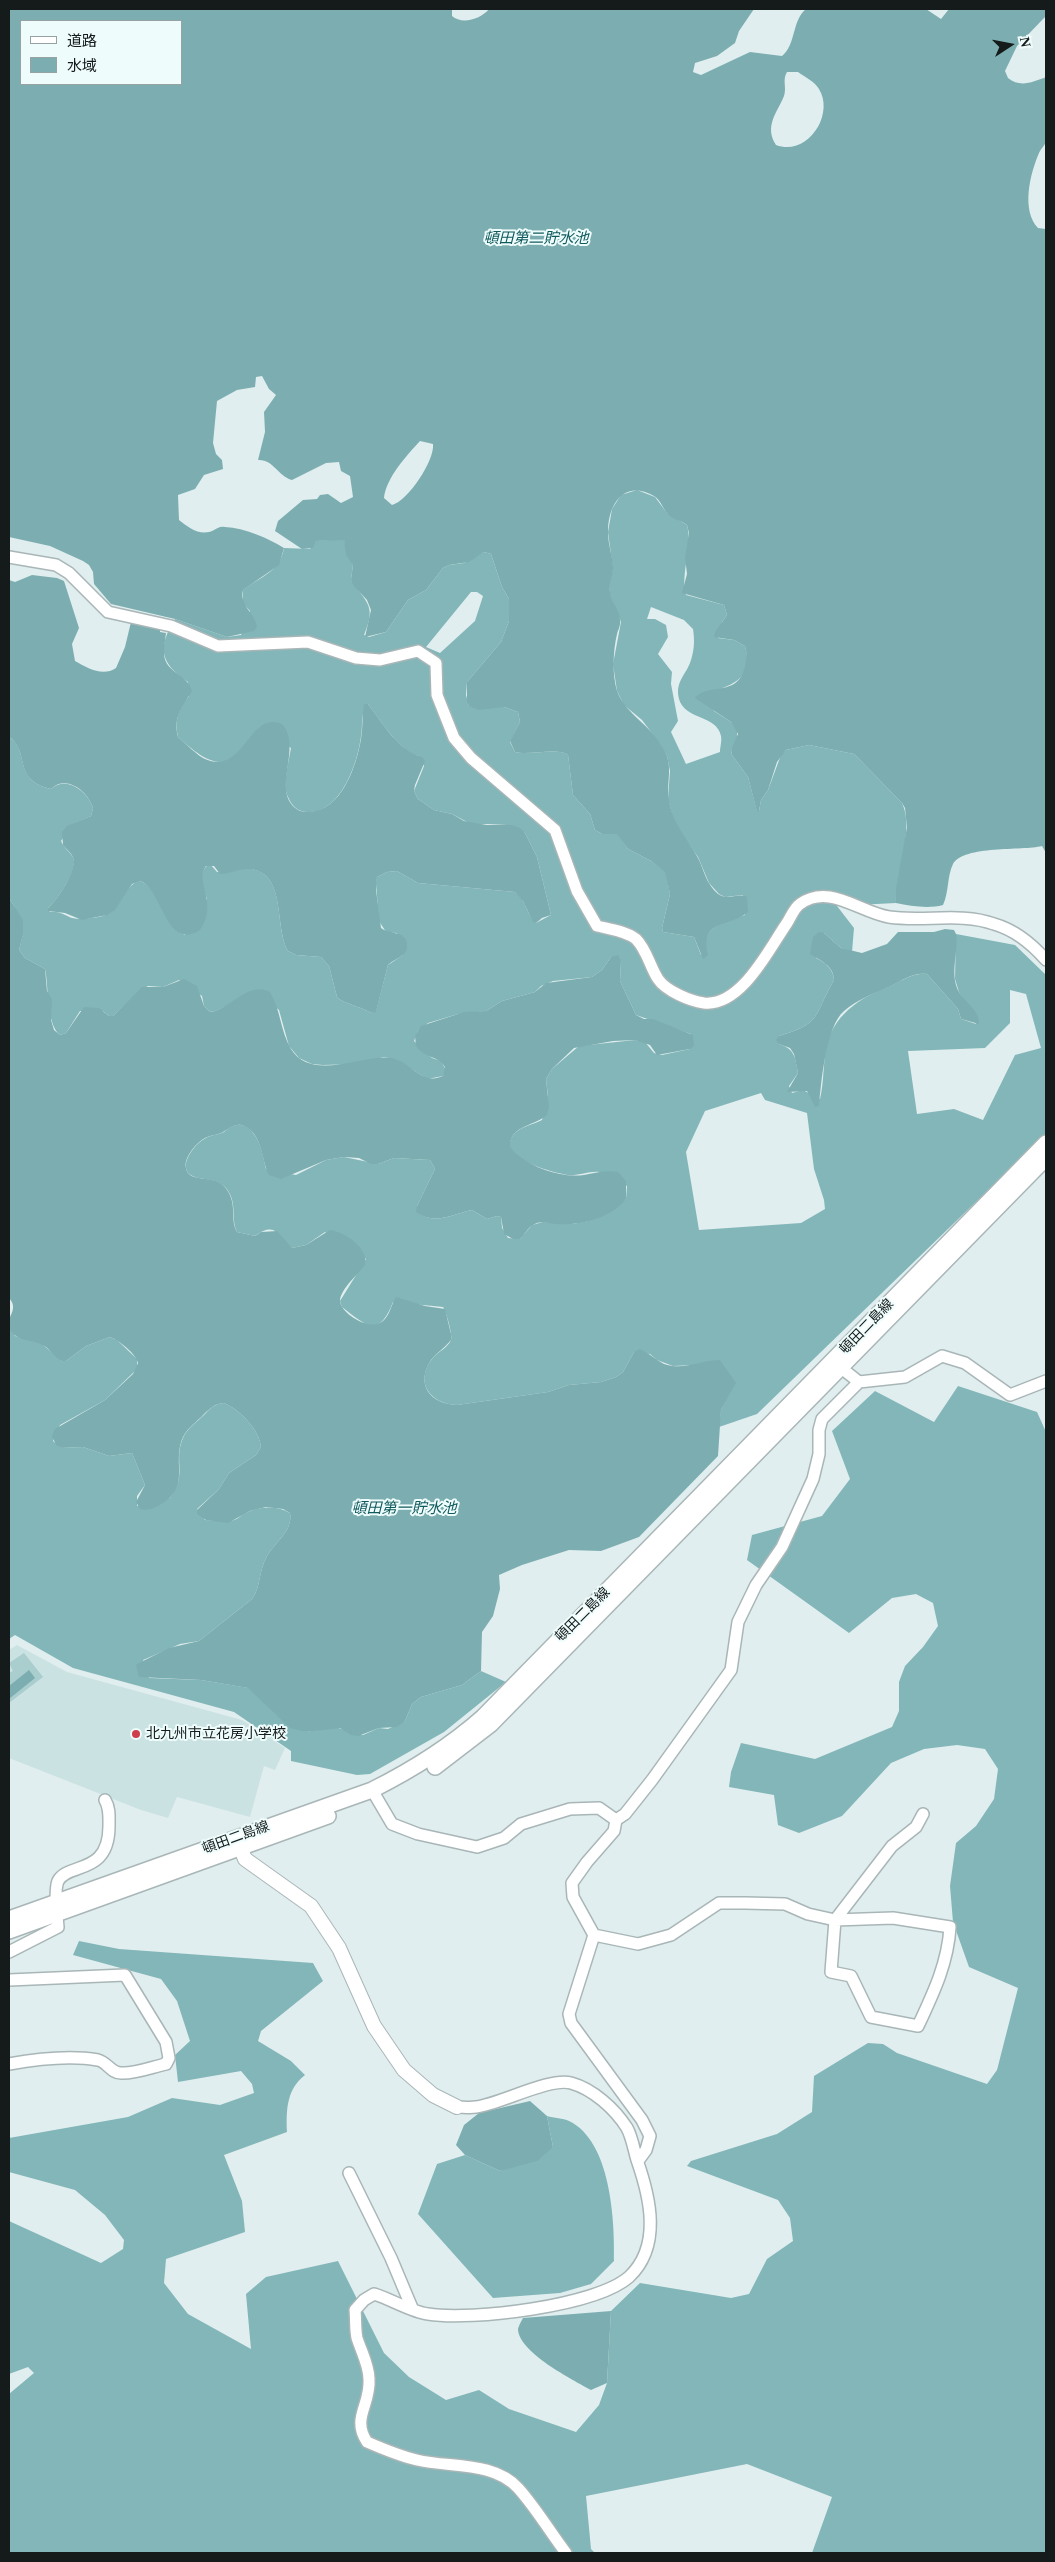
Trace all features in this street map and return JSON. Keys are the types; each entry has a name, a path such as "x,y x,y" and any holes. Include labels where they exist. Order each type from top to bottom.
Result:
{"main road":[{"name":"頓田二島線","path":"9,1931 57,1908 374,1794 445,1748 483,1717 837,1365 1046,1149"},
{"name":"頓田二島線","path":"9,1919 57,1908"}],"street":[{"path":"9,557 56,565 69,573 108,612 171,626 218,646 308,642 356,658 380,660 418,651 436,663 437,695 454,738 471,758 555,830 577,891 596,926 623,933 636,939 658,980 671,990 686,997 704,1003 718,1002 733,996 748,978 798,905 814,896 841,900 887,917 994,923 1032,944 1046,960"},
{"path":"638,2161 646,2150 650,2136 642,2120 571,2023 570,2014 594,1935 573,1897 572,1883 587,1862 614,1832 616,1820 625,1814 652,1780 731,1670 738,1622 756,1585 782,1547 813,1480 819,1454 819,1430 822,1419 859,1382 905,1377 942,1356 965,1363 1010,1396 1046,1381"},
{"path":"837,1365 859,1382"},
{"path":"374,1794 392,1824 406,1830 477,1847 504,1838 521,1824 570,1809 600,1808 616,1820"},
{"path":"9,1952 58,1927 56,1888 59,1880 64,1875 91,1864 103,1852 109,1839 108,1806 105,1800"},
{"path":"594,1935 638,1944 658,1940 671,1935 719,1903 785,1904 808,1914 835,1920 893,1918 950,1927 949,1944 940,1978 918,2026 870,2017 850,1976 831,1972 835,1920 892,1846 916,1827 923,1814"},
{"path":"238,1843 245,1859 311,1906 338,1948 374,2026 404,2070 433,2095 457,2107 477,2107 547,2086 570,2082 609,2106 627,2128 646,2181 652,2226 639,2265 616,2287 578,2300 460,2317 425,2314 374,2294 364,2300 355,2310 357,2336 370,2378 368,2399 359,2420 362,2436 366,2442 418,2461 470,2466 499,2475 517,2487 566,2553"},
{"path":"9,1980 125,1975 166,2042 169,2058 166,2064 122,2074 114,2072 101,2061 91,2060 55,2059 9,2064"},
{"path":"349,2173 391,2258 412,2308"}],"shaded area":[{"path":"637,490 655,497 667,513 687,525 689,542 684,578 686,595 724,605 727,615 722,622 718,638 734,640 745,646 746,667 738,680 730,685 703,694 714,711 731,722 737,730 737,741 731,750 732,755 748,777 757,811 759,811 761,800 768,790 781,755 786,750 809,745 854,754 902,803 905,814 906,839 898,879 896,903 837,906 854,928 852,952 841,948 824,933 816,958 828,967 834,976 834,980 815,1017 803,1027 779,1036 779,1044 791,1051 796,1062 798,1073 789,1086 792,1093 803,1090 820,1099 826,1049 834,1027 848,1010 857,1003 916,974 927,974 958,1009 961,1019 976,1024 959,992 955,979 956,934 1015,945 1046,975 1046,1134 757,1414 719,1427 721,1410 735,1383 693,1365 673,1366 657,1360 650,1354 634,1352 623,1372 616,1377 601,1382 569,1385 548,1392 457,1405 439,1401 428,1390 425,1376 432,1359 451,1340 449,1323 443,1307 393,1302 388,1314 377,1325 365,1323 342,1307 340,1301 366,1259 325,1232 306,1245 292,1248 273,1230 263,1231 255,1236 237,1232 233,1203 229,1192 219,1183 192,1176 186,1168 189,1155 202,1140 224,1132 230,1127 242,1125 256,1137 266,1169 296,1175 326,1160 344,1157 378,1164 394,1158 430,1160 435,1169 417,1206 417,1212 437,1219 472,1210 487,1219 497,1216 501,1217 502,1228 508,1238 520,1239 532,1225 543,1222 573,1224 599,1217 626,1199 627,1186 602,1172 568,1175 539,1167 518,1156 512,1149 510,1142 515,1133 524,1127 542,1120 548,1096 546,1079 552,1069 579,1046 635,1040 645,1042 654,1053 662,1055 690,1049 691,1034 636,1015 620,981 621,961 611,957 602,970 592,977 553,981 541,986 535,992 502,1001 486,1011 458,1014 428,1023 418,1031 414,1041 432,1058 441,1061 446,1070 443,1076 427,1079 398,1060 384,1057 353,1064 312,1064 299,1058 289,1046 279,1010 255,990 221,1009 210,1012 204,1006 202,996 179,980 163,987 148,986 138,992 113,1016 109,1016 103,1011 80,1011 66,1033 60,1035 52,1023 45,969 25,958 19,950 23,934 14,906 9,898 9,737 19,749 26,772 31,779 39,785 51,789 57,785 70,784 86,796 93,808 91,816 73,824 61,841 73,857 73,869 57,899 48,908 50,912 76,919 103,916 115,908 131,886 141,881 153,893 171,925 185,935 207,899 202,880 203,871 206,867 210,864 217,872 252,869 263,874 270,881 275,892 281,929 288,951 296,955 321,957 329,966 337,997 371,1013 376,1011 388,965 403,955 397,933 386,932 379,921 377,877 387,872 397,871 418,883 515,892 522,899 536,923 551,915 537,857 525,833 509,824 471,824 452,814 434,810 418,799 414,791 424,766 419,756 412,754 398,743 368,704 363,715 362,732 352,772 338,795 330,804 320,810 304,812 298,810 291,803 286,792 286,773 291,748 260,727 235,756 228,761 220,762 212,761 197,753 178,737 178,715 182,705 189,696 188,682 172,668 164,654 166,638 175,619 227,637 241,635 250,611 243,603 243,590 274,568 282,556 284,548 310,549 316,541 341,539 344,540 353,565 351,579 370,610 370,617 364,635 369,637 386,632 408,600 426,590 443,568 449,565 464,563 484,552 491,554 502,587 509,599 509,621 501,642 467,682 466,695 469,706 504,707 518,712 520,722 510,742 515,752 558,752 568,755 573,795 590,814 595,830 602,834 618,834 628,849 651,861 666,872 670,894 662,928 663,932 694,937 701,955 709,932 718,925 745,915 743,895 725,897 719,894 709,883 698,857 678,829 672,814 668,799 670,771 667,756 642,720 624,705 617,691 613,664 621,622 610,595 609,586 613,569 608,532 612,509 621,495","holes":["471,592 477,592 483,596 475,621 440,653 426,647","651,607 684,620 693,629 694,642 692,654 690,663 679,684 679,699 682,706 688,711 714,724 718,729 721,736 720,752 686,764 671,732 678,721 671,684 672,672 658,654 668,637 666,625 655,619 647,619","1010,990 1026,994 1041,1048 1015,1055 983,1120 954,1109 917,1114 908,1051 985,1048 1010,1023","761,1093 765,1100 807,1113 814,1169 825,1209 801,1223 699,1230 686,1152 705,1111"]},
{"path":"9,1325 15,1336 42,1344 62,1361 66,1361 86,1346 110,1337 117,1340 137,1359 137,1369 105,1400 60,1425 53,1441 61,1448 83,1447 109,1456 132,1453 145,1485 137,1496 137,1506 170,1498 178,1482 180,1446 185,1434 211,1408 224,1403 236,1410 248,1421 257,1434 261,1447 256,1455 229,1473 219,1489 197,1509 205,1520 223,1521 235,1520 249,1511 261,1508 285,1510 290,1513 289,1525 267,1556 252,1599 199,1641 180,1644 143,1660 149,1678 201,1680 249,1688 263,1699 276,1714 306,1732 335,1727 363,1735 379,1728 388,1729 405,1721 412,1704 421,1697 462,1685 481,1671 506,1682 444,1732 370,1774 357,1775 291,1761 291,1751 234,1712 73,1668 15,1635 9,1639"},
{"path":"958,1386 1037,1412 1046,1432 1046,2553 812,2553 832,2497 747,2464 586,2496 591,2549 595,2553 9,2553 9,2394 34,2373 28,2367 9,2374 9,2221 101,2263 123,2249 124,2240 105,2215 75,2190 9,2172 9,2138 128,2117 172,2098 220,2105 254,2093 252,2084 241,2071 178,2082 175,2055 190,2041 177,2001 161,1979 73,1955 79,1941 119,1949 313,1963 323,1981 261,2031 258,2041 291,2061 305,2075 291,2093 287,2115 287,2132 224,2155 242,2201 245,2232 166,2259 164,2283 188,2314 251,2349 246,2294 266,2277 338,2261 384,2353 409,2377 446,2400 479,2390 509,2409 576,2432 599,2405 607,2383 611,2311 640,2283 731,2298 749,2294 767,2259 793,2241 790,2218 778,2200 687,2166 691,2161 777,2134 812,2112 814,2076 868,2043 883,2044 897,2053 987,2084 997,2070 1018,1988 969,1967 953,1922 950,1886 956,1843 976,1826 994,1799 998,1769 985,1749 957,1745 924,1749 891,1763 842,1816 799,1833 778,1825 774,1795 729,1787 731,1772 741,1743 815,1759 892,1727 899,1711 899,1682 905,1666 923,1647 938,1626 933,1603 916,1594 892,1598 849,1633 747,1560 752,1535 822,1516 850,1479 832,1431 875,1391 934,1422"},
{"name":"北九州市立花房小学校","path":"17,1645 67,1672 242,1720 285,1748 275,1770 264,1766 250,1817 177,1797 168,1818 141,1810 9,1758 9,1650"},
{"path":"24,1653 43,1677 9,1703 9,1673 13,1671 9,1663"},
{"path":"547,2116 569,2121 583,2131 594,2146 608,2183 613,2225 614,2261 591,2284 560,2293 493,2298 418,2214 437,2164 465,2155 500,2171 553,2147"}],"water":[{"name":"頓田第二貯水池","path":"9,9 452,9 452,16 456,19 471,20 486,13 489,9 754,9 739,31 735,43 717,56 695,63 693,72 701,75 750,52 782,56 790,46 798,19 806,9 926,9 941,19 949,9 1046,9 1046,16 1017,46 1005,71 1008,78 1017,83 1027,83 1046,77 1046,142 1039,153 1030,181 1028,202 1033,220 1038,228 1046,229 1046,853 1042,846 981,851 969,854 959,858 953,864 943,905 925,907 896,903 896,888 907,827 905,808 854,754 809,745 786,750 777,762 768,790 761,800 759,811 757,812 748,777 732,755 731,750 738,734 731,722 695,698 701,693 730,686 736,682 741,676 746,663 745,646 734,640 714,637 715,632 727,615 724,605 682,593 687,574 685,557 689,533 687,525 671,517 657,498 643,492 634,491 620,497 611,512 609,522 608,536 613,569 610,589 612,599 620,616 620,626 615,648 614,677 621,700 656,737 667,756 669,767 668,795 671,809 677,824 698,858 711,886 718,894 725,897 740,895 747,897 748,912 718,926 708,935 708,955 703,959 694,937 663,932 662,928 670,894 665,872 651,861 628,849 617,834 602,834 595,830 590,814 573,795 568,755 557,752 515,752 510,741 520,722 518,712 504,707 479,710 469,706 467,702 467,682 501,642 509,621 509,599 502,587 491,554 484,552 469,562 449,565 443,568 426,590 408,600 386,632 365,637 371,610 367,600 353,585 351,579 353,565 346,555 344,540 316,541 313,548 302,549 275,531 278,521 303,500 317,499 320,495 328,494 341,503 353,497 350,476 341,471 339,462 326,463 292,480 268,462 258,460 265,432 264,412 276,395 269,389 262,376 256,377 255,387 237,390 217,401 213,443 216,454 222,460 223,469 204,475 195,489 178,495 179,520 191,529 204,533 219,527 240,529 264,537 284,548 279,565 243,590 242,595 245,605 256,622 257,627 254,631 227,637 175,619 111,604 94,584 93,572 89,565 50,546 9,537","holes":["787,72 798,72 810,80 819,89 823,99 821,121 815,131 798,145 787,147 776,145 771,132 773,120 784,96","420,441 433,444 430,460 413,488 392,505 384,498 389,483 398,467"]},
{"path":"32,575 57,578 64,581 79,628 72,644 75,661 90,669 106,672 116,668 125,647 131,622 160,629 160,632 166,633 165,660 172,670 190,685 192,691 182,707 178,718 178,737 205,759 219,762 229,759 238,752 261,726 270,722 282,724 288,734 290,745 286,782 287,794 291,803 300,811 314,811 325,807 343,789 350,777 359,751 364,704 368,704 398,743 413,754 422,757 425,761 415,785 414,791 418,799 434,810 452,814 464,821 487,825 509,824 520,828 525,833 537,857 551,915 542,918 536,923 533,922 523,901 515,892 418,883 397,871 387,872 377,877 376,890 381,928 402,935 407,942 407,947 401,957 388,965 376,1012 371,1013 337,997 329,966 321,957 296,955 288,951 281,929 275,890 270,880 262,873 250,869 220,874 214,866 206,866 203,872 207,902 205,920 200,930 189,935 180,933 172,927 155,896 141,881 132,884 115,910 107,915 82,920 65,913 48,911 48,908 70,877 74,862 73,857 63,845 62,832 67,826 91,816 93,808 86,796 76,786 63,783 51,789 39,785 31,779 23,765 19,750 9,737 9,580 15,582"},
{"name":"頓田第一貯水池","path":"9,898 23,920 23,935 19,950 25,958 45,969 47,991 52,999 51,1020 54,1030 60,1035 66,1033 84,1007 99,1008 109,1016 113,1016 142,987 163,987 184,979 197,986 204,1006 210,1012 254,990 262,989 270,992 291,1049 300,1059 312,1064 339,1064 367,1059 392,1058 399,1060 422,1076 435,1078 443,1076 445,1067 439,1060 423,1053 416,1046 415,1036 421,1026 464,1012 486,1011 502,1001 535,992 546,983 592,977 602,970 611,957 618,955 621,961 620,981 636,1015 644,1019 653,1019 693,1035 694,1046 690,1049 657,1055 650,1045 635,1040 613,1041 574,1048 552,1069 546,1079 549,1107 547,1115 515,1133 510,1143 511,1148 533,1165 558,1174 576,1176 618,1172 626,1181 626,1199 612,1212 594,1220 574,1224 536,1223 520,1239 513,1239 504,1234 501,1217 497,1216 487,1219 472,1210 437,1219 423,1216 416,1212 417,1206 435,1169 430,1160 394,1158 378,1164 371,1164 359,1158 344,1157 326,1160 281,1179 269,1175 255,1135 244,1126 238,1125 202,1140 191,1151 187,1160 186,1168 188,1173 196,1178 219,1182 229,1192 233,1204 237,1232 255,1236 261,1232 277,1231 292,1248 306,1245 330,1230 349,1237 355,1242 363,1253 365,1265 341,1296 341,1305 350,1316 364,1323 378,1324 387,1316 396,1297 425,1306 445,1309 451,1340 431,1360 426,1369 425,1377 425,1385 428,1391 439,1401 457,1405 548,1392 569,1385 601,1382 616,1377 623,1372 634,1352 640,1349 664,1364 671,1366 685,1366 720,1360 736,1383 721,1410 718,1456 639,1537 601,1551 569,1550 522,1565 499,1575 500,1589 493,1616 482,1632 481,1671 462,1685 421,1697 412,1704 405,1721 397,1727 379,1728 358,1736 351,1735 340,1728 306,1732 290,1728 248,1688 201,1680 139,1677 136,1665 169,1648 199,1641 252,1599 267,1556 289,1525 290,1513 283,1509 266,1507 250,1511 228,1523 206,1520 197,1514 197,1510 219,1489 229,1473 256,1455 261,1447 257,1434 248,1421 236,1410 224,1403 211,1408 185,1433 180,1447 179,1475 175,1491 169,1499 158,1506 145,1510 140,1509 136,1502 145,1485 132,1453 109,1456 83,1447 61,1448 56,1445 52,1436 55,1429 105,1400 133,1374 138,1363 137,1359 127,1348 110,1337 86,1346 66,1361 62,1361 43,1345 18,1337 9,1328 8,1324 13,1306 9,1298"},
{"path":"945,929 954,930 956,934 954,970 956,985 959,992 977,1015 979,1024 961,1019 958,1009 927,974 913,975 861,1000 849,1007 838,1018 829,1042 819,1106 815,1107 807,1091 787,1092 798,1073 794,1054 790,1048 779,1044 776,1040 779,1036 803,1027 815,1017 834,980 829,967 810,954 813,937 819,932 824,933 841,948 862,953 887,944 898,932 934,932"},
{"path":"29,1670 35,1678 9,1699 9,1686"},
{"path":"530,2101 547,2116 553,2147 537,2161 500,2171 465,2155 456,2145 464,2125 479,2113"},
{"path":"611,2311 607,2383 591,2390 536,2356 520,2338 518,2329 523,2318"}],"place":[{"name":"北九州市立花房小学校","path":"136,1734"}]}
